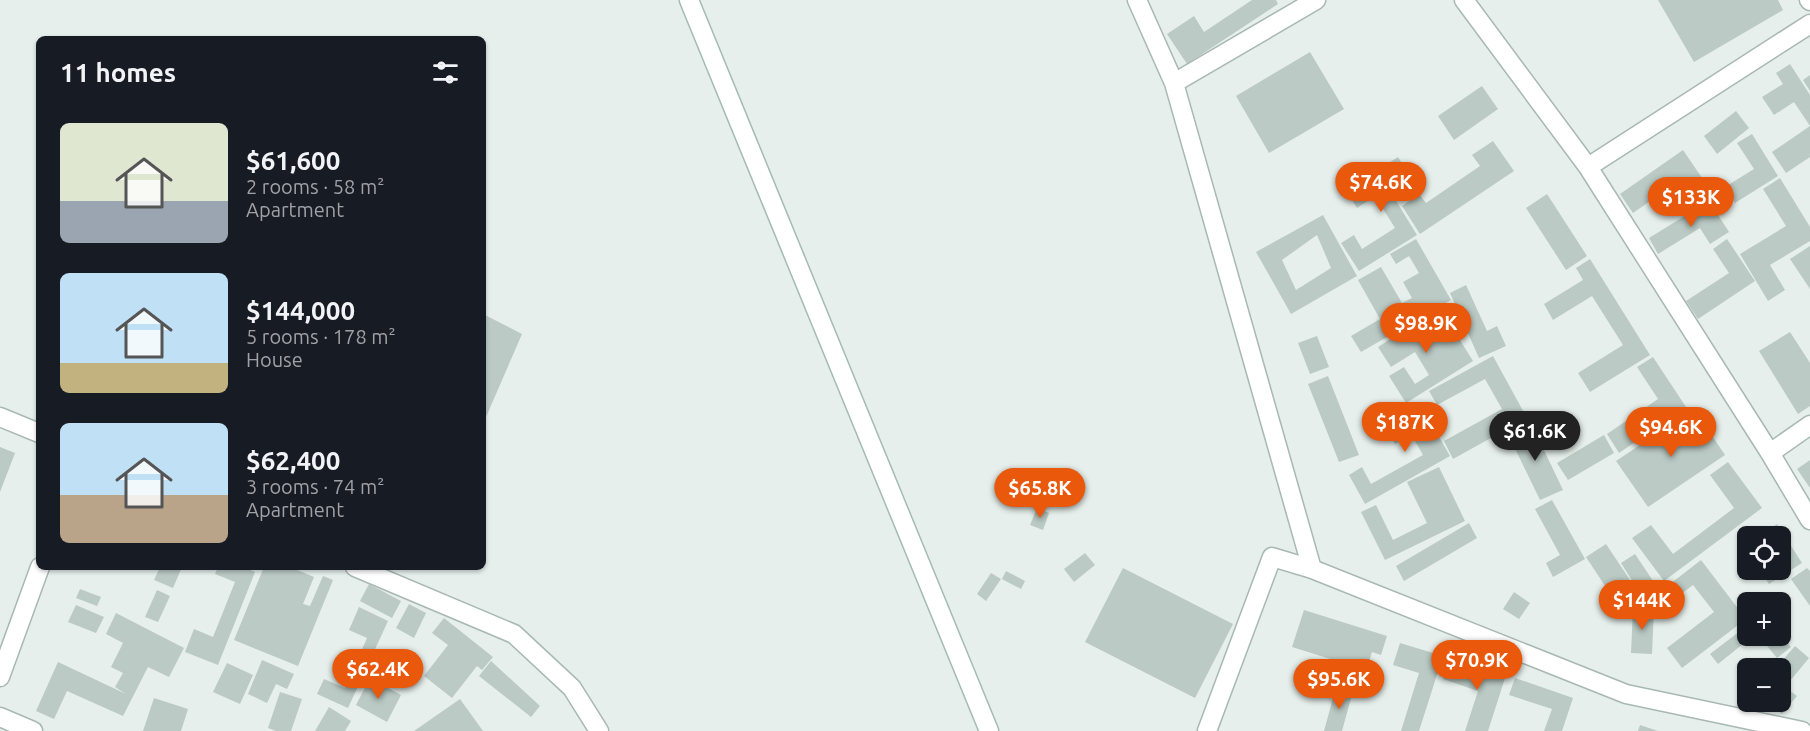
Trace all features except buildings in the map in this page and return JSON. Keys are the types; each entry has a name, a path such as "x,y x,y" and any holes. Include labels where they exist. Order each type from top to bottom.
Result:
{"street":[{"path":"689,0 989,731"},
{"path":"1137,0 1174,83 1312,569"},
{"path":"1174,83 1316,0"},
{"path":"1464,0 1588,167 1770,453 1810,520"},
{"path":"1588,167 1810,24"},
{"path":"0,417 36,433"},
{"path":"1770,453 1810,425"},
{"path":"1207,731 1272,556 1312,569 1626,694 1802,731"},
{"path":"0,677 39,570"},
{"path":"362,570 514,634 572,688 599,731"},
{"path":"0,717 33,731"}]}
